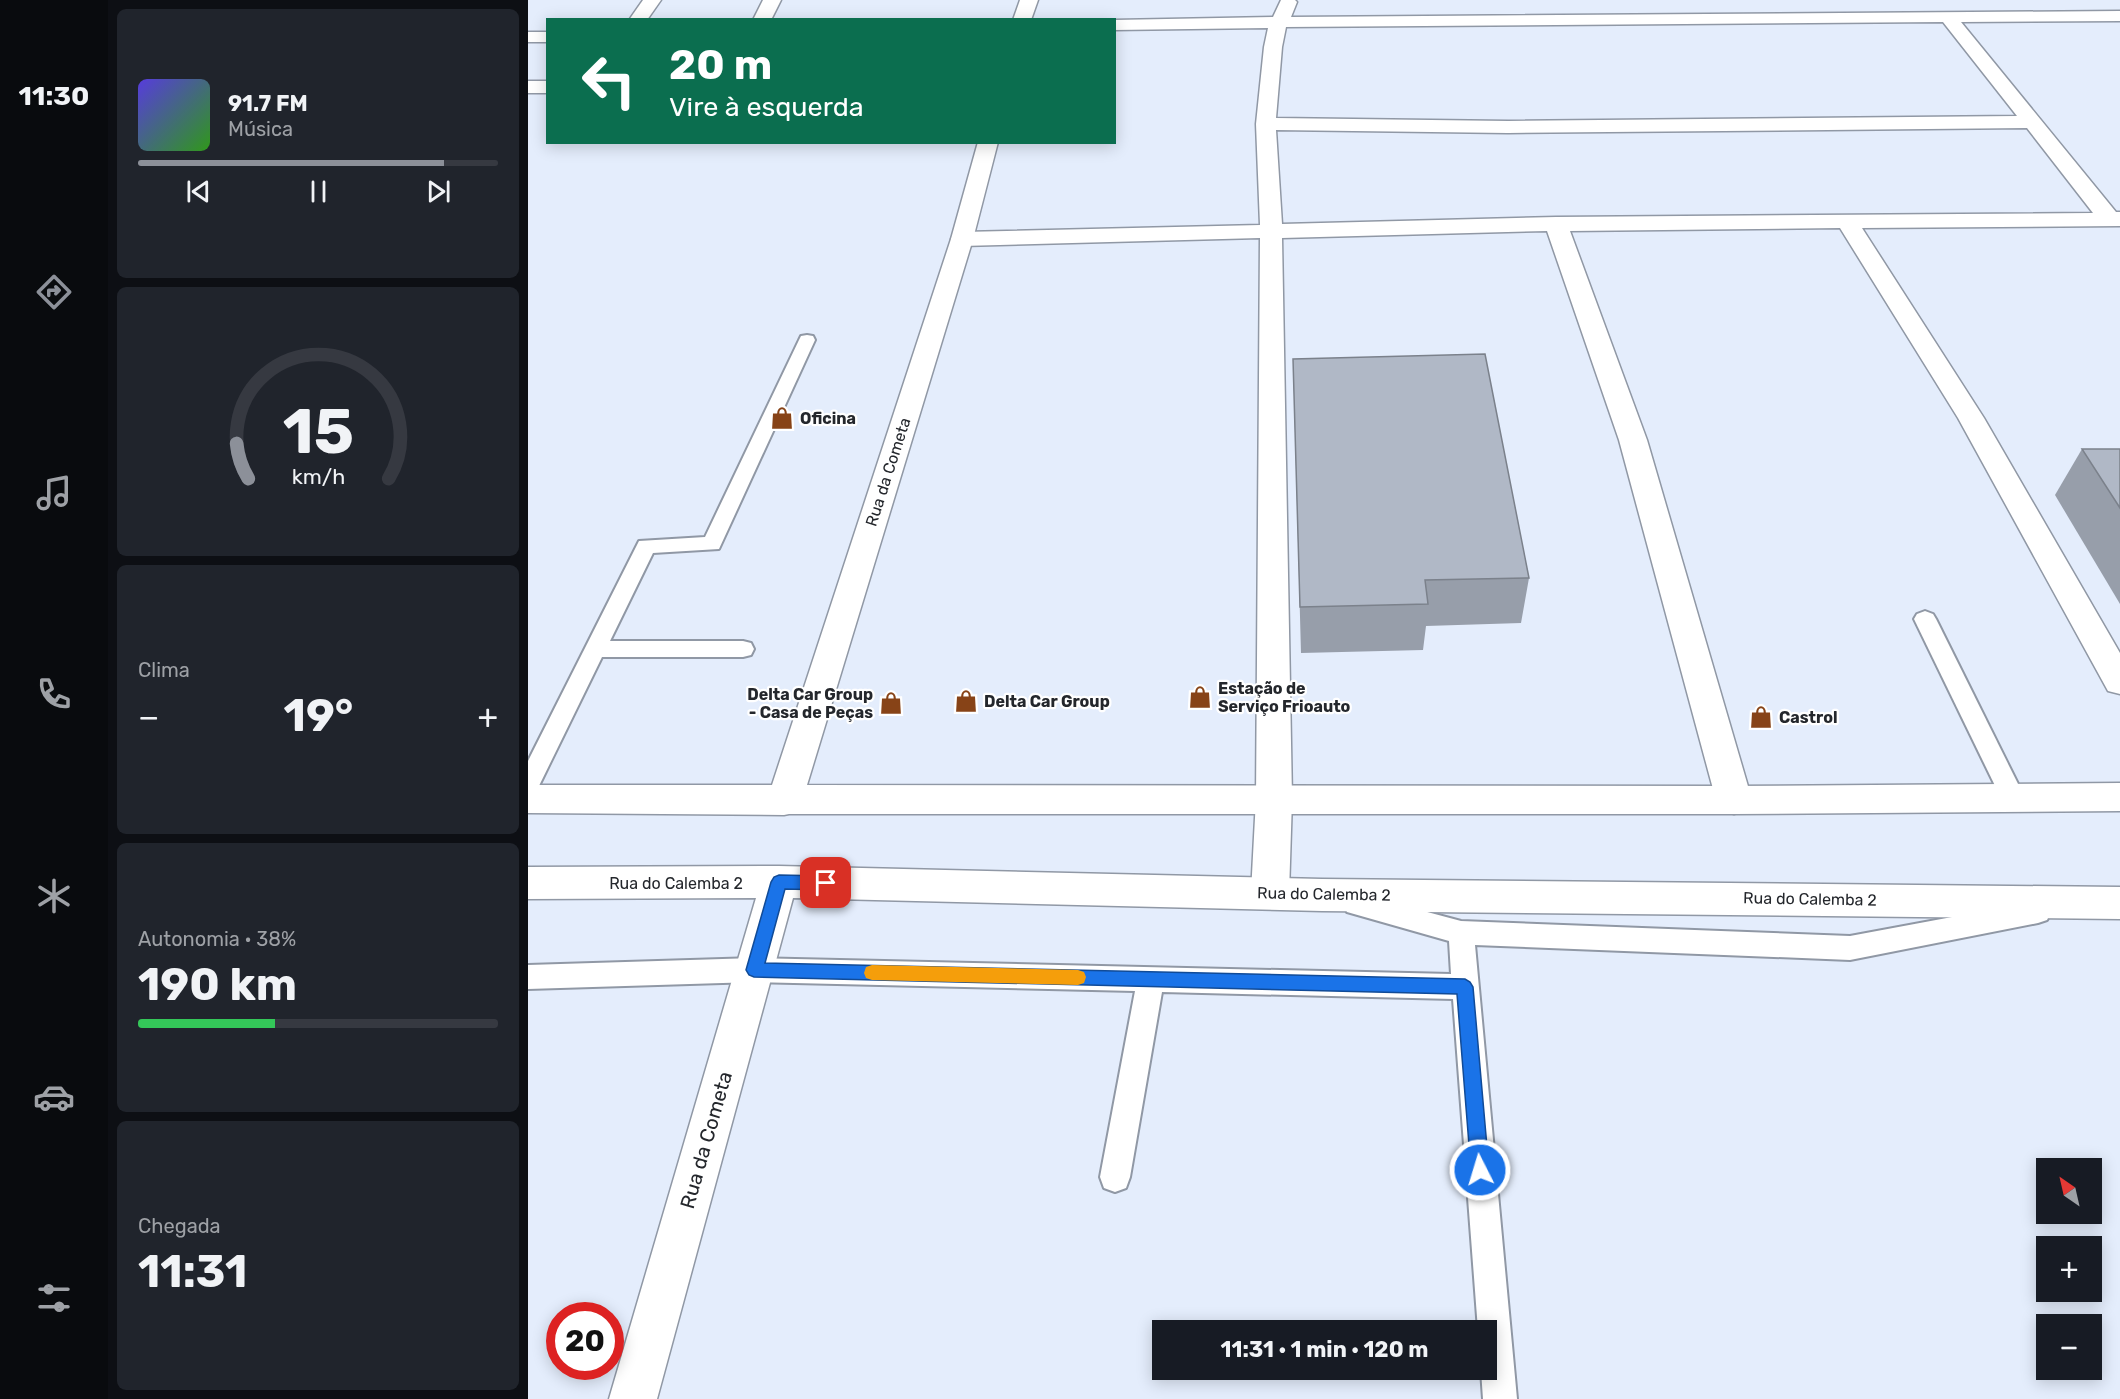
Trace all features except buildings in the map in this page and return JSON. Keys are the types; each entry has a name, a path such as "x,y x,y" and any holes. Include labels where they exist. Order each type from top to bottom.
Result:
{"street":[{"path":"639,18 652,0"},
{"path":"763,18 772,0"},
{"path":"1024,18 1029,0"},
{"path":"1455,0 1461,19"},
{"path":"1270,893 1274,799 1271,232 1266,124 1273,47 1284,11"},
{"path":"1116,25 1284,11 1461,19 2120,16"},
{"path":"1948,18 2115,219"},
{"path":"528,37 546,37"},
{"path":"528,87 546,87"},
{"path":"1266,124 1508,127 2034,122"},
{"name":"Rua da Cometa","path":"784,801 962,239 987,144"},
{"path":"962,239 1556,224 2115,219"},
{"path":"1846,220 1971,418 2120,682"},
{"path":"1556,224 1633,440 1734,800"},
{"path":"528,799 1734,800 2120,797"},
{"name":"Rua da Cometa","path":"633,1399 779,882"},
{"name":"Rua do Calemba 2","path":"528,884 779,882 1322,895 2105,902"}],"lane":[{"path":"528,785 646,546 712,544 807,340"},
{"path":"1925,619 2013,798"},
{"path":"595,649 743,649"},
{"path":"1322,895 1461,933 1850,948 2105,902"},
{"path":"1461,933 1500,1399"},
{"path":"528,977 754,970 1465,987"},
{"path":"1114,1177 1151,979"}],"slow traffic":[{"path":"872,973 1078,977"}],"place":[{"name":"Oficina","path":"782,418"},
{"name":"Estação de Serviço Frioauto","path":"1200,697"},
{"name":"Delta Car Group","path":"966,701"},
{"name":"Delta Car Group - Casa de Peças","path":"891,703"},
{"name":"Castrol","path":"1761,717"}],"route":[{"path":"826,883 779,882 754,970 1465,987 1480,1170"}]}
